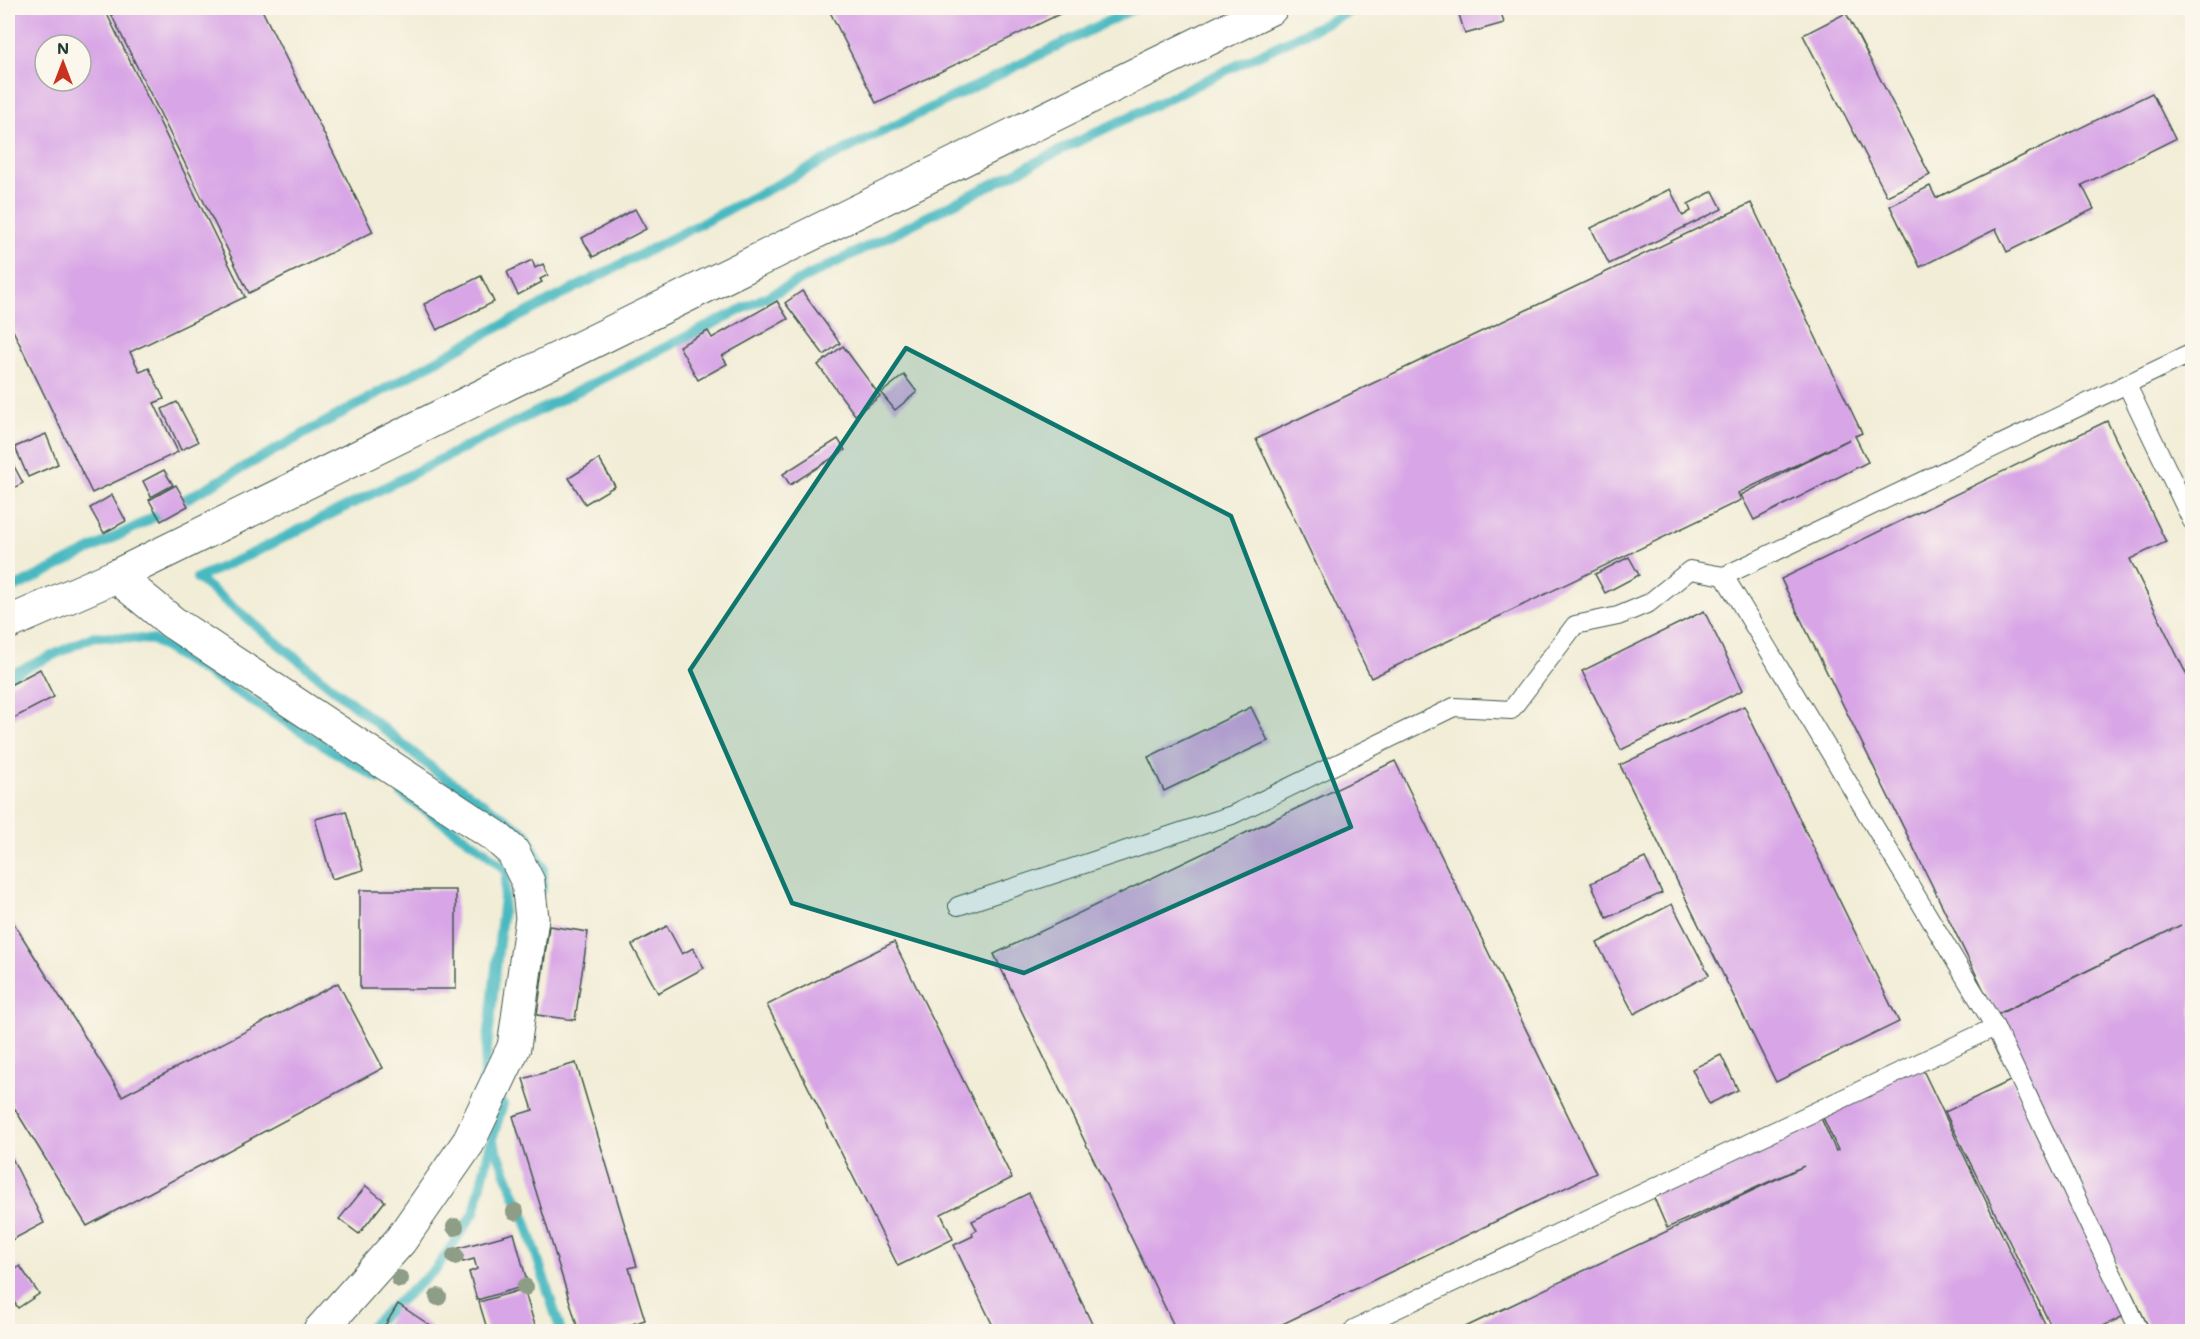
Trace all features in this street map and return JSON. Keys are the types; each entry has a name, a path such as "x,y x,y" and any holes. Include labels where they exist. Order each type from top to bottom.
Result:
{"street":[{"path":"8,623 116,576 1271,8"},
{"path":"116,576 172,622 495,836 513,852 528,882 532,918 514,1047 462,1153 400,1241 319,1332"}],"lane":[{"path":"958,906 1232,815 1454,707 1511,710 1575,625 1618,616 1649,603 1690,570 1724,576 2193,353"},
{"path":"2127,385 2193,520"},
{"path":"1724,576 1995,1027 2140,1332"},
{"path":"1353,1332 1354,1329 1364,1324 1995,1027"}],"highlighted area":[{"path":"906,348 1231,516 1351,827 1024,973 792,903 690,670"}],"building":[{"path":"8,8 104,8 245,297 130,352 140,372 149,368 164,399 154,403 178,452 92,493 8,320"},
{"path":"108,8 261,8 373,232 249,293"},
{"path":"828,8 1072,8 876,103"},
{"path":"1457,8 1500,8 1504,23 1465,34"},
{"path":"1846,13 1930,175 1887,196 1803,35"},
{"path":"2152,93 2175,139 2082,185 2094,209 2007,252 1996,229 1920,267 1890,206 1930,186 1936,198"},
{"path":"1670,189 1683,216 1691,211 1688,204 1713,191 1722,209 1609,264 1591,228"},
{"path":"1751,203 1862,433 1855,436 1868,462 1754,520 1741,495 1850,439 1738,493 1741,500 1371,678 1256,439"},
{"path":"635,209 646,229 593,257 582,238"},
{"path":"532,260 535,268 543,264 548,275 540,279 542,282 518,295 507,272"},
{"path":"481,276 494,302 437,330 424,304"},
{"path":"802,291 840,343 824,355 785,303"},
{"path":"777,301 788,319 722,356 727,364 698,380 679,346 708,331 712,338"},
{"path":"843,346 880,396 855,415 818,365"},
{"path":"904,375 917,392 895,410 881,393"},
{"path":"177,402 198,442 181,450 162,409"},
{"path":"2107,421 2166,542 2130,559 2192,686 2192,1332 2151,1332 1995,1016 2181,925 1996,1015 1781,579"},
{"path":"46,434 58,464 28,477 15,447"},
{"path":"838,439 845,450 790,485 783,474"},
{"path":"8,455 23,483 8,491"},
{"path":"599,459 615,486 585,504 569,478"},
{"path":"164,470 173,485 151,497 143,481"},
{"path":"176,485 188,506 161,521 149,500"},
{"path":"112,495 126,521 104,533 90,508"},
{"path":"1629,557 1639,575 1605,593 1595,574"},
{"path":"1704,611 1743,690 1621,750 1582,671"},
{"path":"40,669 54,697 8,721 8,686"},
{"path":"1744,706 1899,1022 1776,1082 1620,765"},
{"path":"1251,707 1268,741 1164,791 1148,757"},
{"path":"1395,761 1596,1173 1266,1332 1177,1332 994,954"},
{"path":"346,811 363,870 332,879 315,819"},
{"path":"1645,858 1662,893 1607,918 1591,883"},
{"path":"360,890 456,890 456,989 360,989"},
{"path":"1672,904 1709,975 1634,1014 1597,943"},
{"path":"8,914 122,1096 338,983 383,1068 87,1226 8,1098"},
{"path":"549,926 588,932 575,1020 537,1015"},
{"path":"667,926 682,954 693,948 704,968 658,993 632,945"},
{"path":"894,942 1012,1178 941,1214 953,1239 898,1266 767,1005"},
{"path":"1721,1055 1738,1090 1709,1104 1692,1069"},
{"path":"576,1063 637,1266 629,1268 645,1320 607,1332 579,1332 513,1116 533,1110 523,1079"},
{"path":"1920,1064 2049,1332 1455,1332 1804,1166 1667,1228 1651,1191 1819,1114 1836,1151 1838,1150 1820,1111"},
{"path":"2012,1080 2128,1314 2091,1332 2054,1332 1945,1112"},
{"path":"8,1150 44,1223 8,1242"},
{"path":"366,1186 385,1201 359,1234 339,1219"},
{"path":"1029,1193 1096,1332 996,1332 954,1245 973,1236 972,1233 977,1230 972,1221"},
{"path":"514,1233 528,1285 477,1300 469,1272 477,1269 474,1259 463,1262 459,1248"},
{"path":"20,1266 39,1294 18,1308 8,1293 8,1275"},
{"path":"524,1289 537,1332 488,1332 479,1302"},
{"path":"398,1304 431,1326 427,1332 381,1332"}],"waterway":[{"path":"8,591 141,524 481,336 847,149 1135,8"},
{"path":"542,889 543,868 526,833 437,772 197,578 251,554 1081,140 1357,8"},
{"path":"8,676 94,636 153,640 379,779"},
{"path":"402,794 483,850 507,871 483,1084"},
{"path":"364,1332 436,1269 474,1213 503,1104"},
{"path":"492,1139 526,1222 561,1332"}]}
